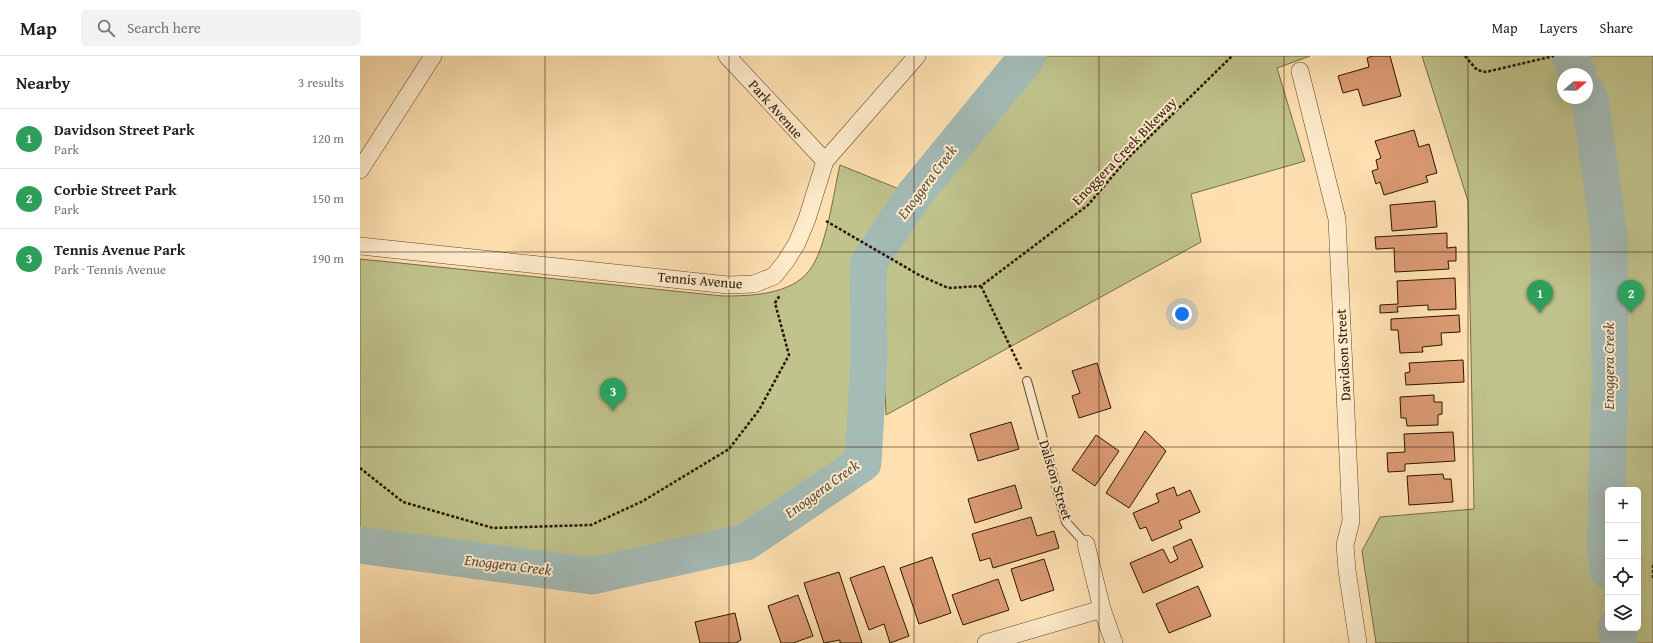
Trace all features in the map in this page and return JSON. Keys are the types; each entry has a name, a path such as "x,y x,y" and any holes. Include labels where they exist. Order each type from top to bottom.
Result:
{"street":[{"path":"360,170 433,56"},
{"name":"Park Avenue","path":"727,56 825,161"},
{"name":"Tennis Avenue","path":"360,246 728,285 754,284 774,276 786,261 797,243 807,219 825,161 917,56"},
{"name":"Davidson Street","path":"1300,71 1337,218 1351,521 1345,545 1347,570 1358,643"},
{"name":"Dalston Street","path":"1086,544 1102,609 1114,643"},
{"path":"986,643 1102,609"}],"lane":[{"name":"Dalston Street","path":"1027,381 1066,522 1086,544"}],"path":[{"name":"Enoggera Creek Bikeway","path":"981,286 1088,205 1128,158 1232,56"},
{"path":"1465,56 1477,70 1486,72 1554,56"},
{"path":"822,219 919,275 948,288 981,286 1027,381"},
{"path":"360,468 403,502 493,528 591,526 643,501 729,449 759,410 789,355 776,303 783,290"},
{"path":"1653,565 1653,578"}],"green space":[{"path":"1046,56 1310,56 1277,68 1305,161 1191,194 1201,242 886,415 880,257"},
{"path":"1422,56 1653,56 1653,643 1376,643 1362,551 1380,517 1474,509 1468,201"},
{"path":"840,165 914,195 868,264 869,358 863,463 746,542 592,576 360,545 360,259 723,296 769,292 791,285 801,279 809,271 815,261 829,220"}],"building":[{"path":"1372,56 1390,56 1401,96 1363,106 1358,89 1343,93 1338,76 1369,67 1367,58"},
{"path":"1414,130 1419,147 1429,144 1437,173 1426,176 1428,182 1384,195 1380,182 1376,184 1372,171 1378,169 1376,160 1381,158 1375,141"},
{"path":"1435,201 1437,227 1392,231 1390,205"},
{"path":"1447,233 1447,248 1456,247 1456,261 1448,261 1449,269 1395,272 1394,248 1376,249 1375,237"},
{"path":"1455,278 1456,309 1428,310 1428,305 1397,307 1398,312 1380,313 1380,305 1398,304 1397,281"},
{"path":"1459,315 1460,332 1441,333 1442,345 1422,347 1423,352 1400,353 1398,330 1391,330 1391,319"},
{"path":"1463,360 1464,382 1406,385 1405,373 1410,372 1409,363"},
{"path":"1097,363 1111,408 1079,418 1072,396 1080,393 1072,371"},
{"path":"1434,395 1434,402 1442,402 1442,414 1438,415 1438,425 1407,426 1406,418 1401,418 1400,397"},
{"path":"1011,422 1019,449 978,461 970,434"},
{"path":"1145,431 1166,451 1129,508 1106,493"},
{"path":"1453,432 1455,461 1405,464 1405,471 1388,472 1387,453 1405,452 1404,434"},
{"path":"1096,435 1119,451 1095,486 1072,470"},
{"path":"1443,474 1444,479 1451,479 1453,502 1409,505 1407,476"},
{"path":"1015,485 1022,508 975,523 968,499"},
{"path":"1174,487 1177,496 1190,490 1200,512 1179,521 1182,528 1152,541 1146,527 1140,529 1133,513 1159,502 1156,494"},
{"path":"1031,517 1037,536 1054,531 1059,548 993,568 990,558 980,561 972,534"},
{"path":"1191,539 1203,567 1143,593 1130,563 1163,549 1170,563 1178,559 1173,547"},
{"path":"932,557 951,613 919,624 900,568"},
{"path":"1044,559 1054,590 1021,601 1011,569"},
{"path":"884,566 909,636 890,643 884,624 869,630 850,578"},
{"path":"839,572 862,643 840,643 840,640 824,643 804,583"},
{"path":"998,579 1009,610 963,625 952,595"},
{"path":"1198,586 1211,616 1169,633 1156,604"},
{"path":"798,595 813,636 793,643 781,643 768,606"},
{"path":"735,613 741,640 736,643 700,643 695,622"}],"waterway":[{"name":"Enoggera Creek","path":"360,545 592,576 746,542 863,463 869,358 868,264 914,195 1028,56"},
{"name":"Enoggera Creek","path":"1570,56 1575,68"},
{"name":"Enoggera Creek","path":"1591,104 1609,235 1610,391 1605,549 1606,559"},
{"name":"Enoggera Creek","path":"1617,631 1619,643"}],"place":[{"name":"Davidson Street Park","path":"1540,313"},
{"name":"Corbie Street Park","path":"1631,313"},
{"name":"Tennis Avenue Park","path":"613,411"}]}
